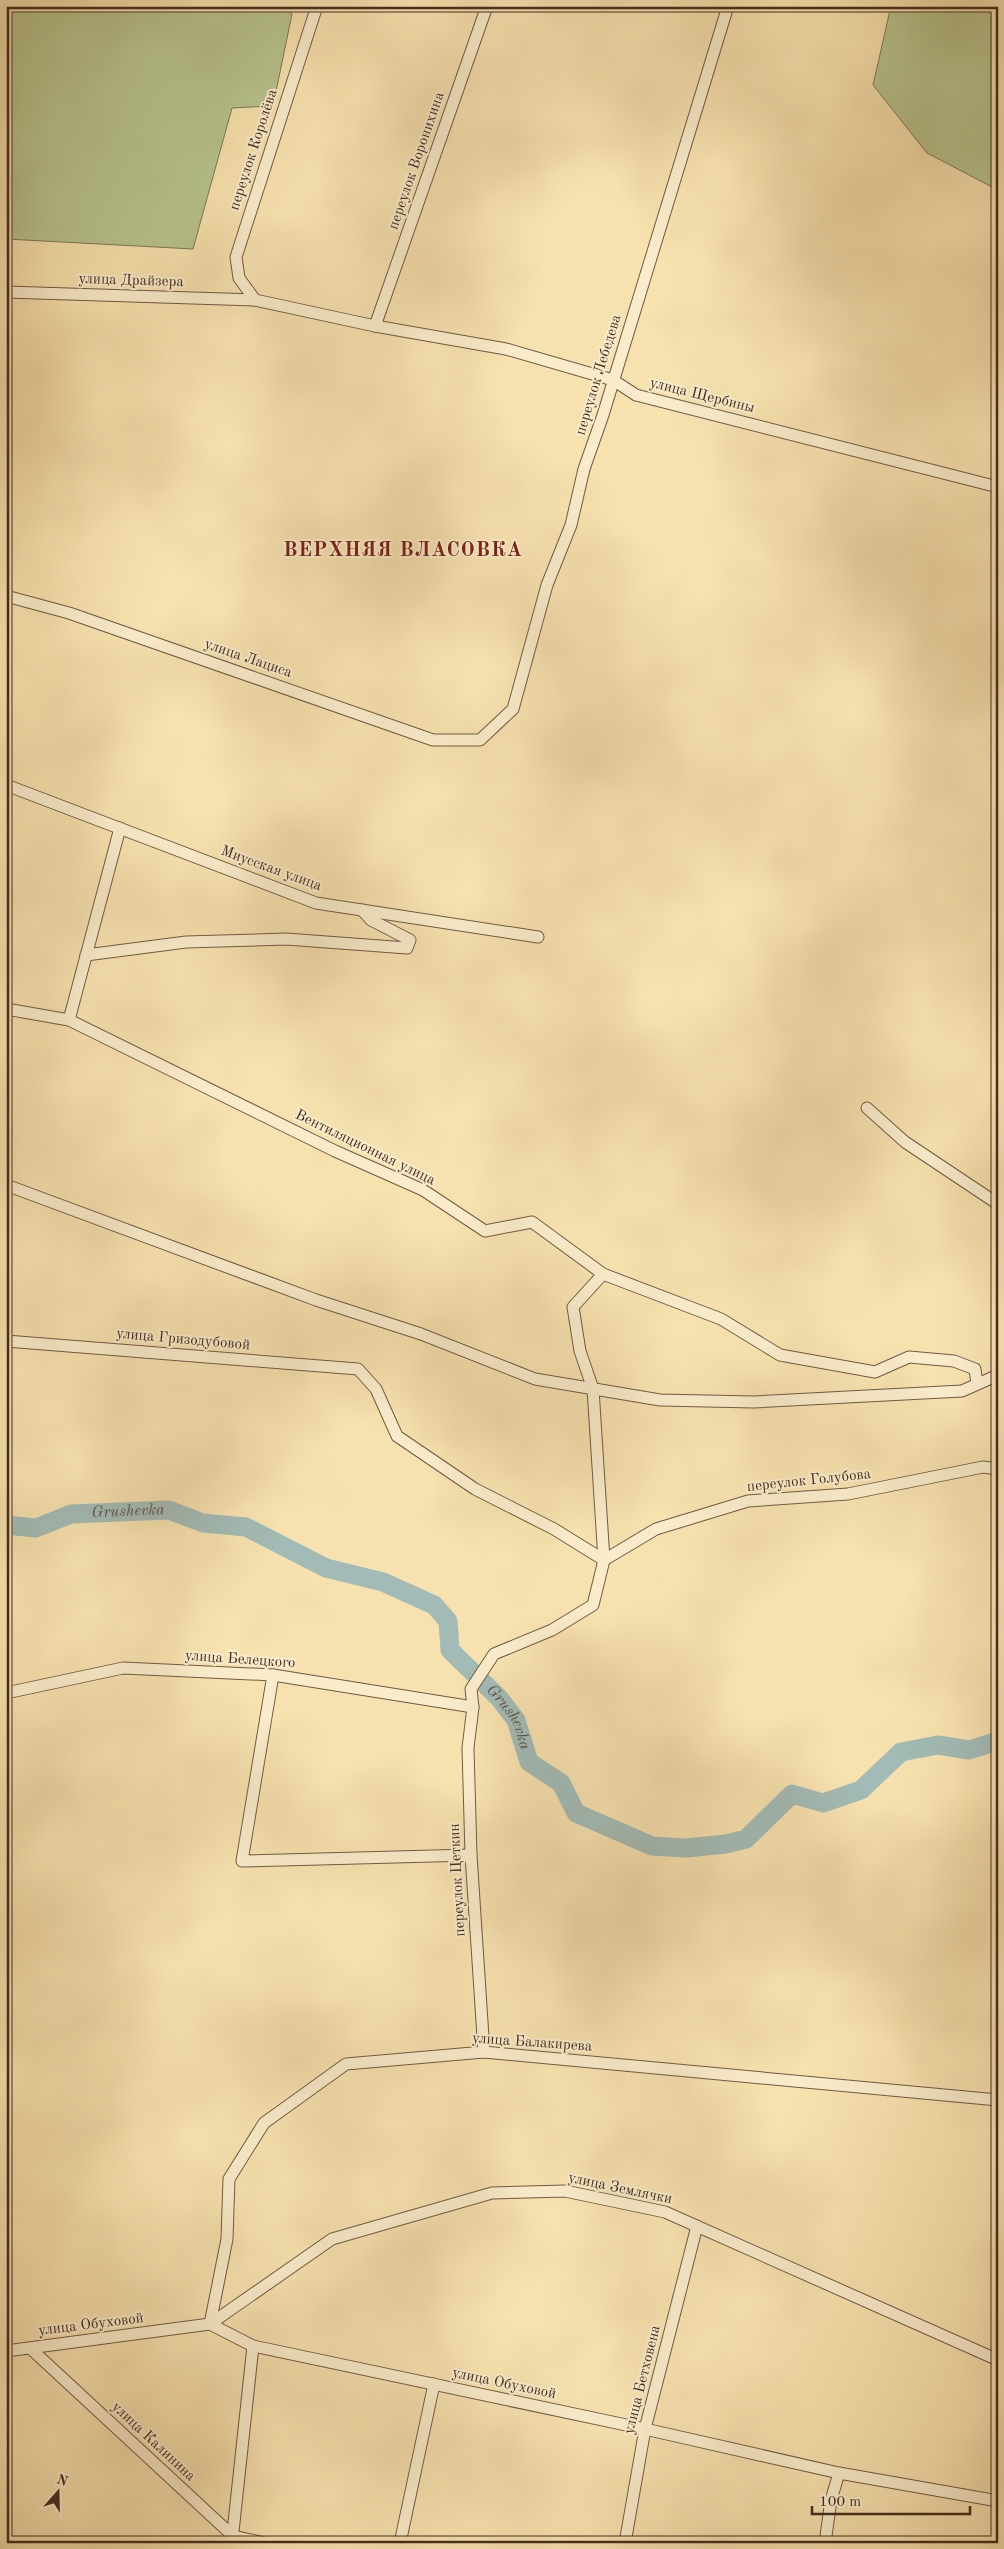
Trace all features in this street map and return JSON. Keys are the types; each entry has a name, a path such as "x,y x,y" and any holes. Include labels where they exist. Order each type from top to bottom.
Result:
{"street":[{"name":"переулок Королёва","path":"256,300 239,278 236,256 317,6"},
{"name":"переулок Воронихина","path":"375,326 487,6"},
{"name":"переулок Лебедева","path":"480,740 513,709 547,584 571,525 584,469 728,6"},
{"name":"улица Драйзера","path":"6,292 256,300"},
{"name":"улица Щербины","path":"256,300 375,326 506,349 613,380 636,395 998,487"},
{"name":"улица Лациса","path":"6,596 69,613 433,740 480,740"},
{"name":"Миусская улица","path":"6,785 316,903 538,937"},
{"path":"69,1020 120,828"},
{"path":"86,955 186,942 286,939 407,948 410,940 371,920 362,910"},
{"name":"Вентиляционная улица","path":"6,1009 69,1020 326,1146 423,1190 485,1231 532,1222 603,1274 721,1319 780,1355 875,1372 908,1357 954,1361 975,1369 977,1384"},
{"path":"867,1108 905,1142 998,1204"},
{"path":"6,1185 316,1300 421,1334 535,1379 660,1400 754,1402 962,1390 998,1375"},
{"path":"603,1274 573,1307 580,1351 593,1389 604,1560"},
{"name":"улица Гризодубовой","path":"6,1341 358,1369 376,1388 397,1436 475,1489 554,1529 604,1560"},
{"name":"переулок Голубова","path":"604,1560 656,1529 748,1501 848,1494 983,1467 998,1469"},
{"name":"переулок Цеткин","path":"484,2052 471,1856 468,1748 473,1707 471,1689 494,1654 552,1630 593,1605 604,1560"},
{"name":"улица Белецкого","path":"6,1694 123,1668 273,1675 473,1707"},
{"path":"273,1675 242,1861 471,1856"},
{"name":"улица Балакирева","path":"210,2324 227,2239 229,2179 264,2123 346,2064 484,2052 998,2100"},
{"name":"улица Землячки","path":"210,2324 332,2239 492,2192 565,2191 665,2212 998,2360"},
{"name":"улица Бетховена","path":"625,2543 645,2429 697,2226"},
{"name":"улица Обуховой","path":"6,2351 210,2324 253,2346 645,2429 839,2473 998,2501"},
{"path":"253,2346 233,2539 264,2543"},
{"name":"улица Калинина","path":"30,2348 233,2539"},
{"path":"400,2543 434,2384"},
{"path":"824,2543 839,2473"}],"green space":[{"path":"6,6 281,6 292,14 273,106 232,108 193,249 6,239"},
{"path":"891,6 998,6 998,190 927,153 873,85"}],"waterway":[{"name":"Grushevka","path":"6,1525 36,1528 71,1514 169,1510 203,1523 246,1527 326,1568 383,1582 434,1605 448,1621 450,1650 499,1698 516,1720 529,1762 561,1783 576,1813 652,1846 686,1848 726,1844 746,1839 792,1794 823,1803 861,1790 901,1752 938,1745 969,1750 998,1741"}],"district":[{"name":"ВЕРХНЯЯ ВЛАСОВКА","path":"403,551"}]}
